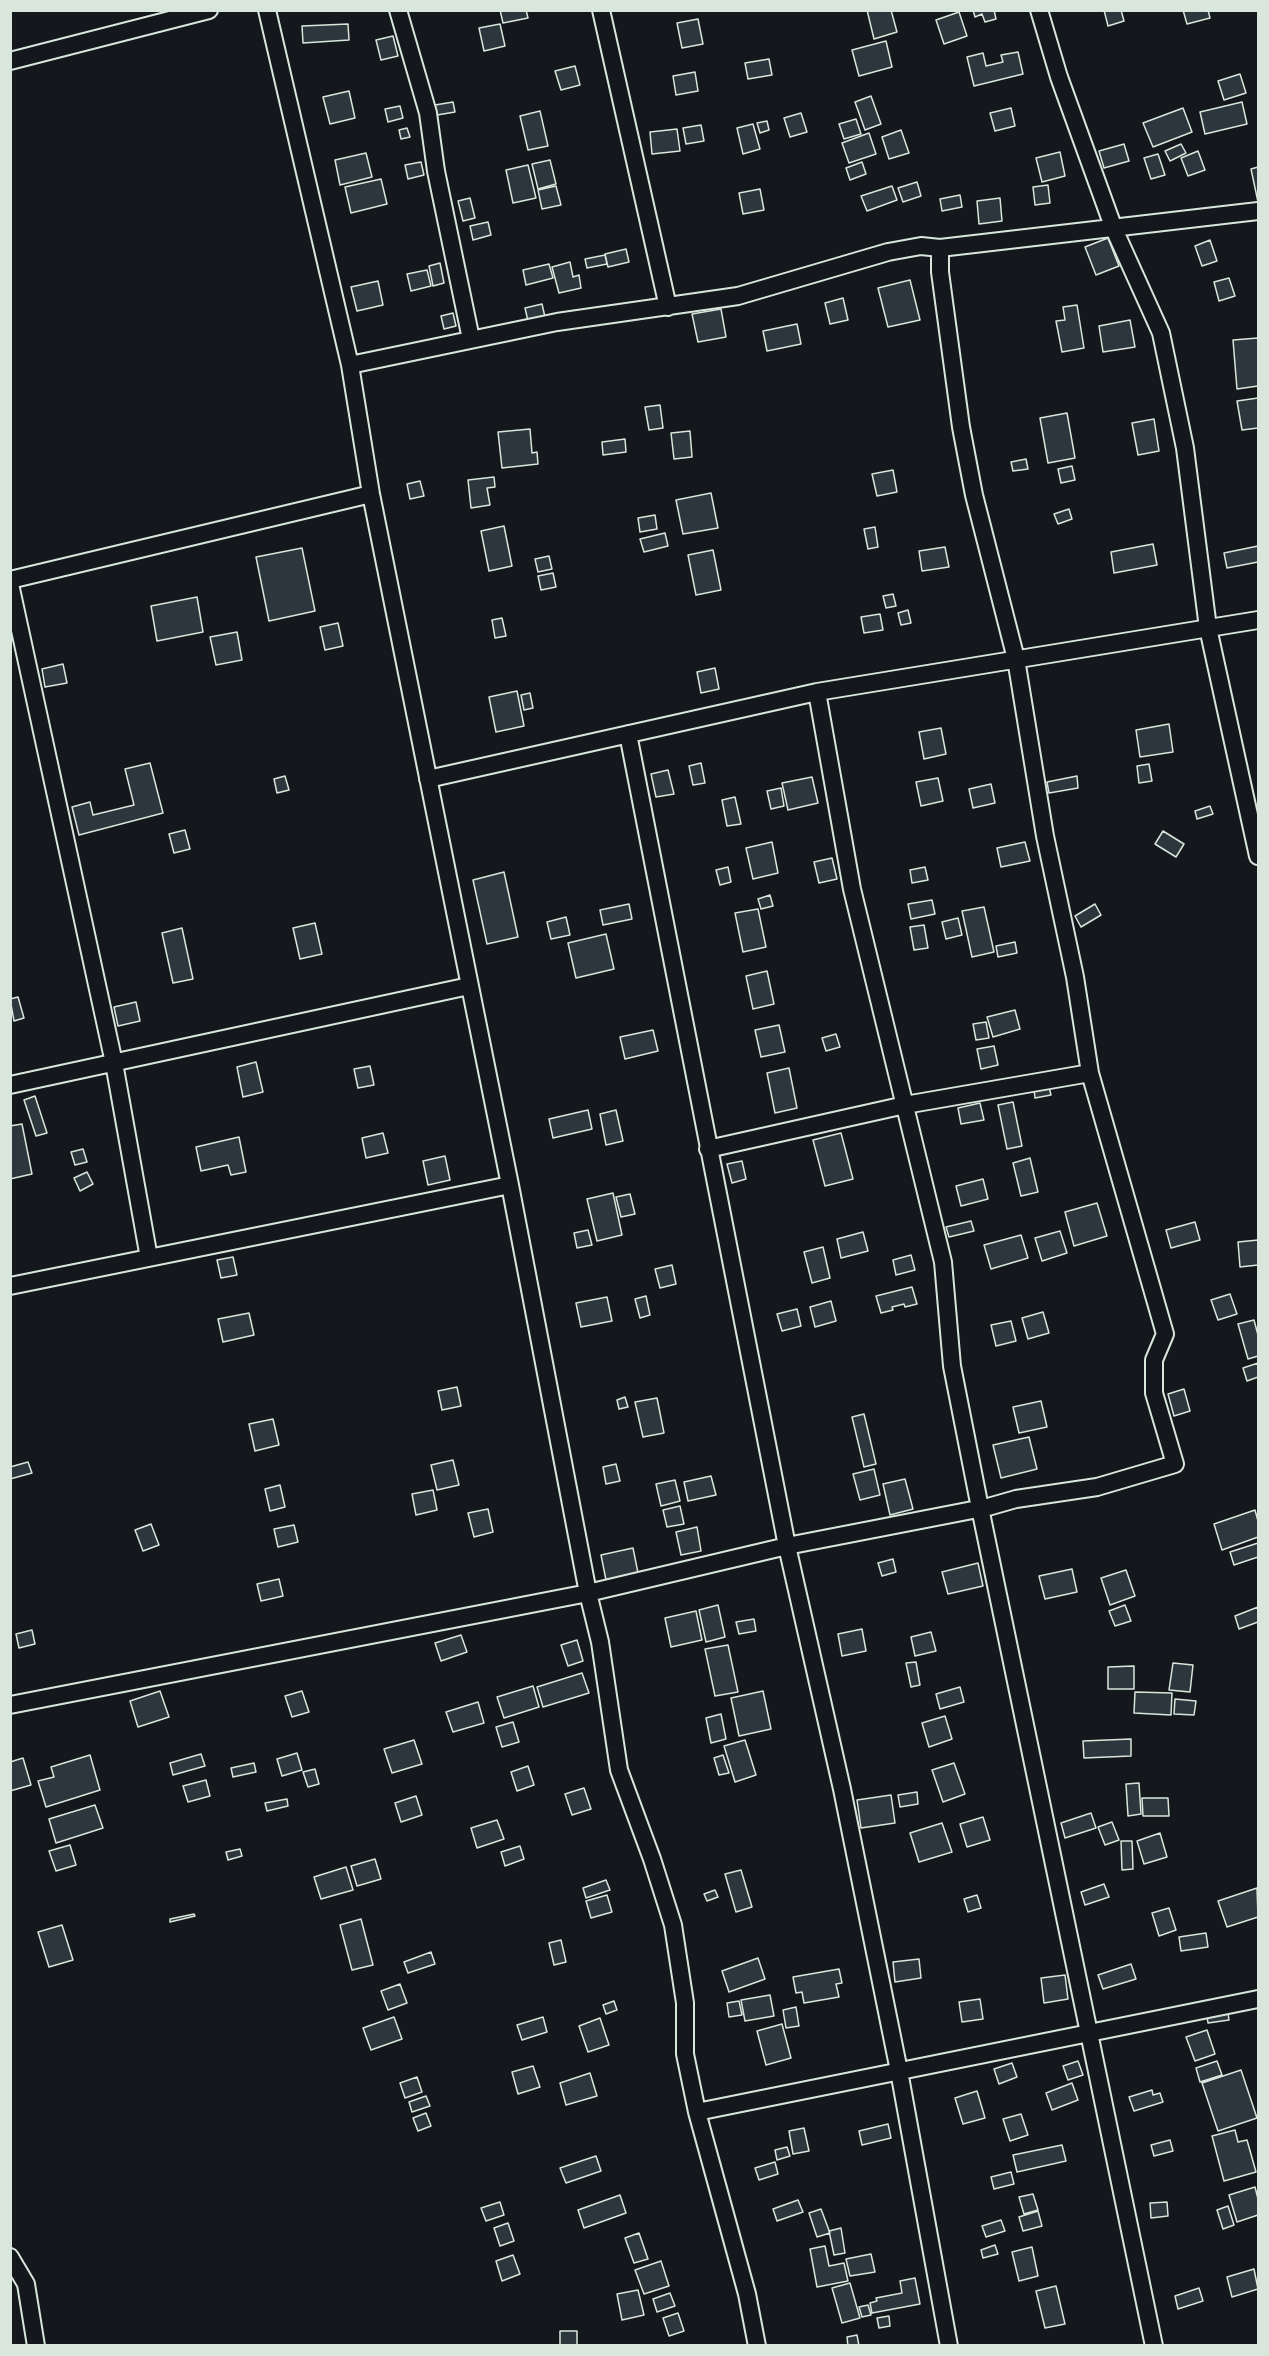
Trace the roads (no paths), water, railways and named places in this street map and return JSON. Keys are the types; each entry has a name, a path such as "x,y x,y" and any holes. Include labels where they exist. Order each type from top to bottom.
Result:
{"street":[{"path":"10,61 209,10"},
{"path":"267,10 350,365 371,494 510,1185 588,1593 600,1642 619,1770 652,1859 673,1925 685,2003 685,2054 697,2112 747,2294 757,2346"},
{"path":"398,10 428,113 436,171 471,339"},
{"path":"601,10 668,307"},
{"path":"1039,10 1059,78 1114,229 1161,333 1185,448 1208,628 1258,856"},
{"path":"350,365 557,322 738,296 888,252 921,246 940,248 1258,211"},
{"path":"10,1705 588,1593 787,1546 1016,1500 1097,1487 1175,1464 1154,1393 1154,1360 1165,1335 1090,1073 1075,977 1045,836 1016,659 975,495 961,427 940,272 940,248"},
{"path":"149,1258 114,1063 10,582 371,494"},
{"path":"428,779 818,692 1258,620"},
{"path":"818,692 852,889 943,1262 952,1366 1154,2346"},
{"path":"628,734 787,1546 842,1789 899,2071 949,2346"},
{"path":"10,1085 469,986"},
{"path":"708,1149 905,1105 1090,1073"},
{"path":"10,1286 510,1185"},
{"path":"697,2112 1258,1999"},
{"path":"10,2257 26,2284 36,2346"}]}
